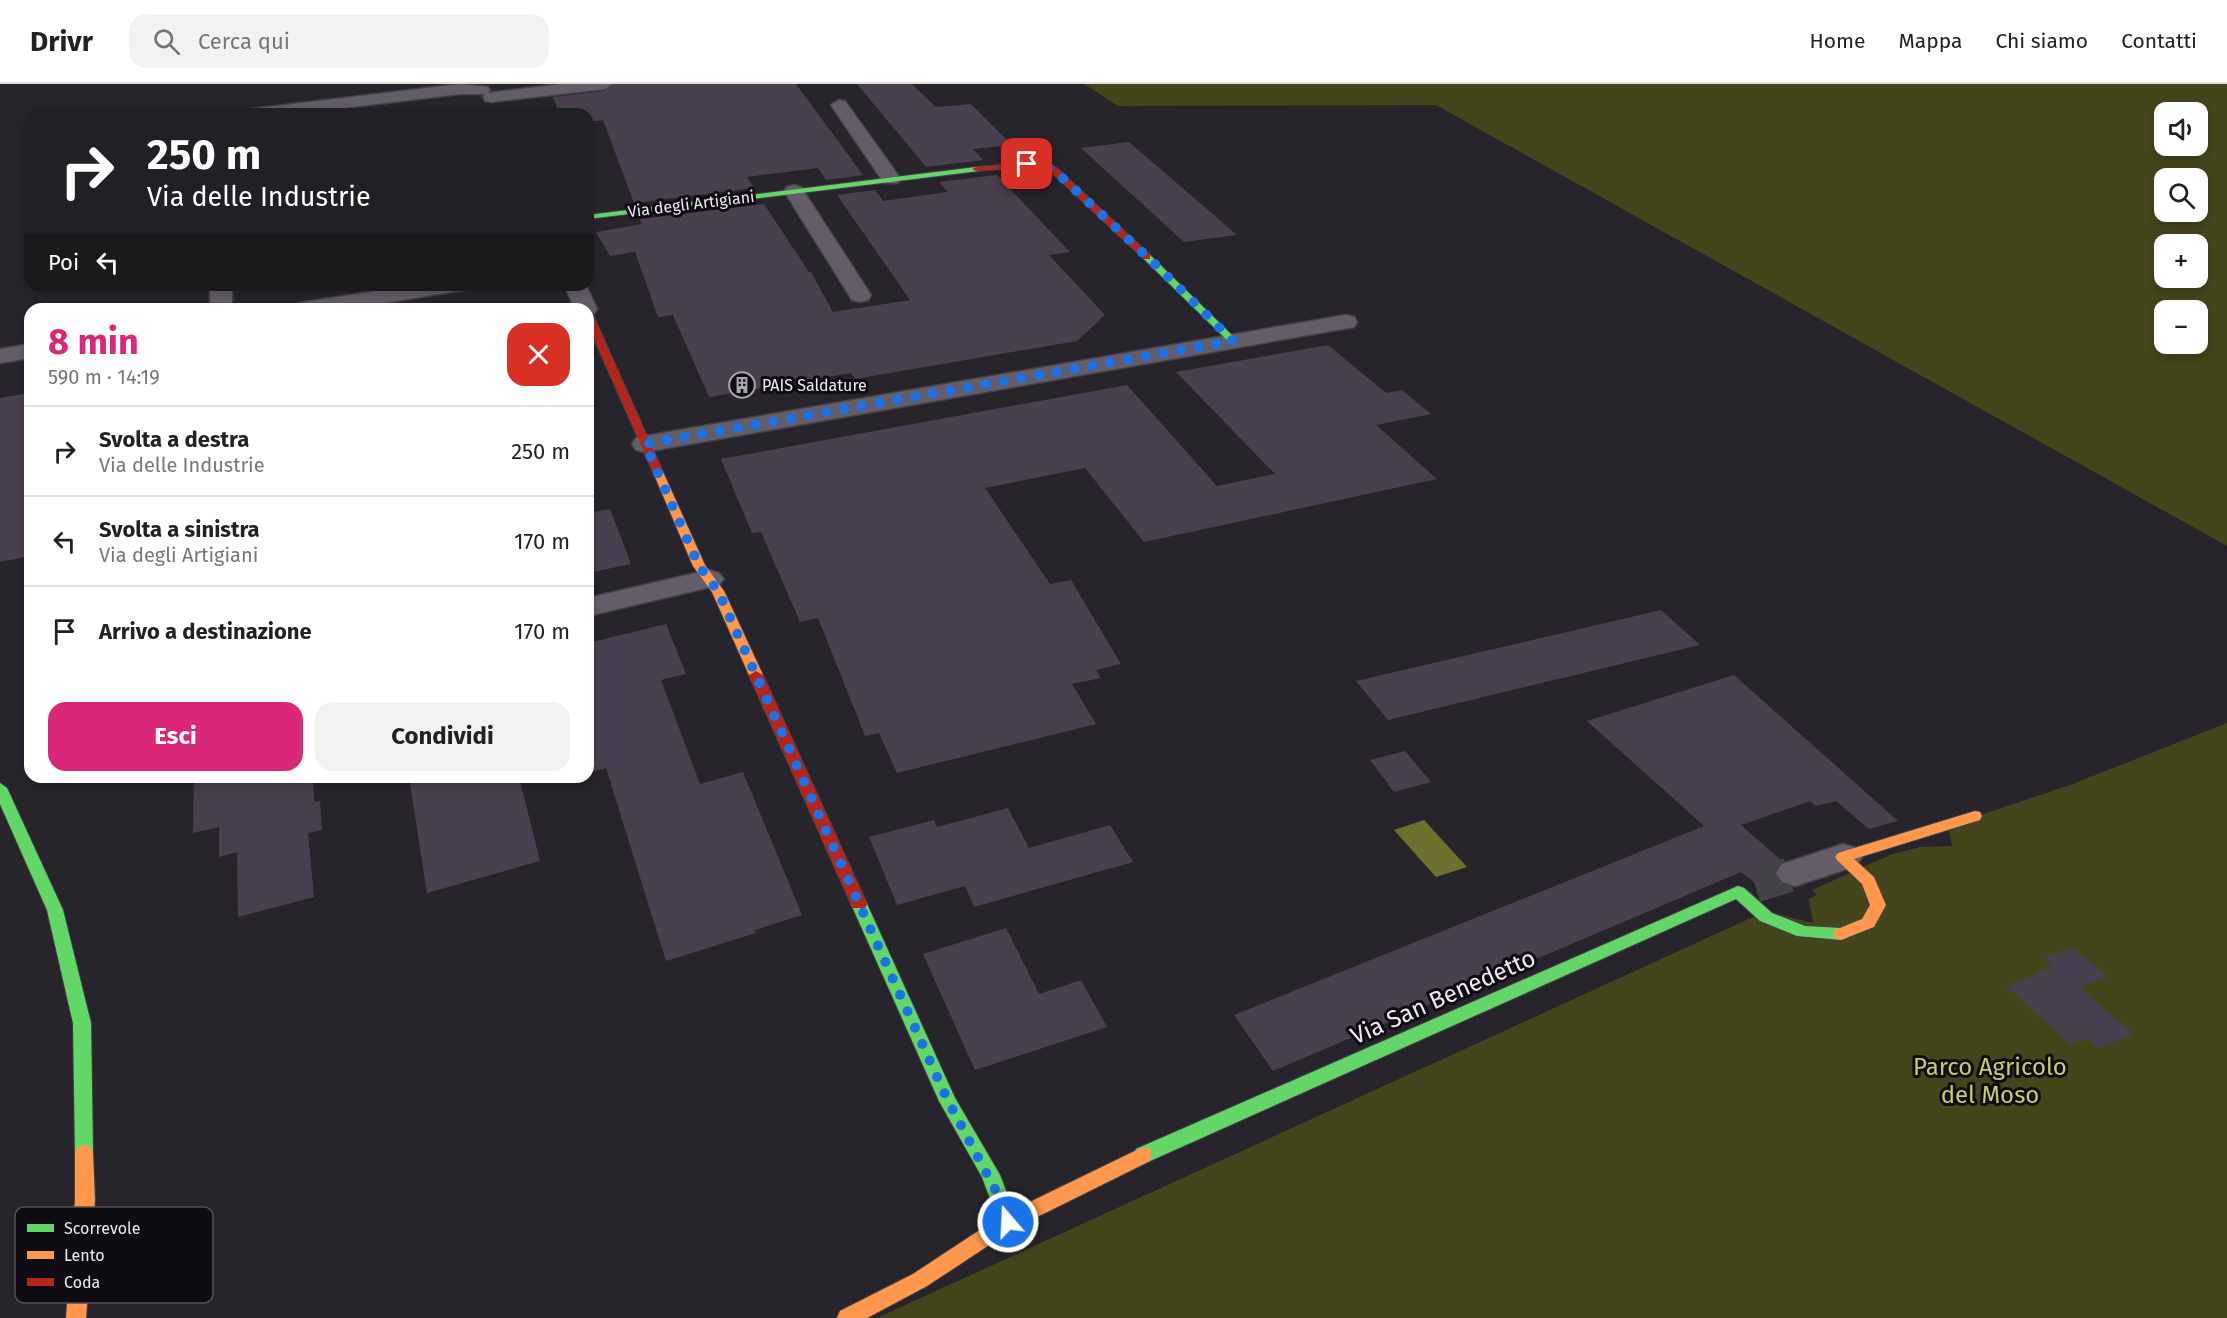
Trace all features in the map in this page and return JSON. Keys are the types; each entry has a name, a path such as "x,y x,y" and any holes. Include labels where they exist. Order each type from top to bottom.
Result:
{"street":[{"path":"302,108 460,89 488,90 605,84"},
{"path":"488,90 496,108"},
{"path":"839,105 891,179"},
{"name":"Via degli Artigiani","path":"594,216 891,179 1040,164 1050,167 1158,267 1233,341"},
{"path":"794,191 861,295"},
{"path":"343,303 419,291"},
{"path":"645,444 1346,322"},
{"path":"594,329 699,566 718,591 948,1101 1005,1208 1008,1222"},
{"path":"0,356 24,352"},
{"path":"594,606 709,579"},
{"path":"0,788 55,910 82,1023 85,1207"},
{"path":"1795,873 1974,816"},
{"name":"Via San Benedetto","path":"847,1318 920,1280 1008,1222 1174,1140 1747,889 1766,917 1803,932 1845,934 1868,923 1878,905 1869,881 1843,857"},
{"path":"76,1318 77,1303"}],"green space":[{"path":"1084,84 2227,84 2227,546 1436,105 1118,106"},
{"name":"Parco Agricolo del Moso","path":"2227,723 2227,1318 877,1318 1766,911 1813,923 1809,899 1817,895 1812,890 1890,855 1920,847 1952,846 1948,826 2070,785"}],"shaded area":[{"path":"1424,820 1467,867 1436,877 1394,830"}],"building":[{"path":"615,84 796,84 863,175 826,180 818,168 747,177 754,188 634,203 603,120 594,121 594,108 558,108 553,97 605,91"},
{"path":"857,84 912,84 936,107 971,104 1012,145 973,149 983,160 926,167"},
{"path":"1129,142 1237,235 1184,242 1081,148"},
{"path":"997,175 1070,252 1049,255 1105,315 1077,341 855,379 851,373 709,397 673,315 658,317 635,252 610,256 596,232 642,224 640,219 764,204 811,272 833,312 910,300 837,195 875,190 883,201 948,192 939,182"},
{"path":"1328,345 1386,393 1402,390 1431,414 1376,425 1437,479 1144,542 1085,468 985,488 1050,584 1071,580 1121,664 1096,670 1101,678 1072,684 1096,724 897,773 879,733 865,736 818,618 800,622 761,532 752,533 721,459 1127,385 1217,486 1275,474 1176,372"},
{"path":"24,394 24,557 0,562 0,398"},
{"path":"610,509 631,564 594,572 594,512"},
{"path":"1661,610 1700,645 1388,720 1356,681"},
{"path":"666,624 686,674 661,680 700,784 743,772 802,915 755,930 756,933 666,961 606,768 594,771 594,642"},
{"path":"1734,675 1898,821 1869,829 1836,801 1816,806 1810,801 1741,825 1782,861 1774,874 1780,883 1785,885 1766,891 1741,872 1273,1071 1234,1015 1704,826 1587,721"},
{"path":"1405,751 1431,782 1394,792 1370,760"},
{"path":"194,783 313,783 314,802 320,801 322,830 308,833 314,897 238,917 237,852 219,857 219,827 193,833"},
{"path":"410,783 520,783 540,861 427,893"},
{"path":"1008,808 1029,848 1110,825 1133,862 974,907 965,886 897,905 869,837 934,820 937,827"},
{"path":"1006,928 1039,994 1081,980 1107,1027 975,1070 923,954"},
{"path":"2074,948 2108,977 2079,987 2134,1035 2098,1048 2088,1039 2071,1045 2006,986 2052,967 2043,958"}],"tunnel":[{"path":"1755,885 1795,873"}],"traffic: fast":[{"path":"594,216 976,169"},
{"path":"1147,257 1233,341"},
{"path":"0,788 55,910 82,1023 84,1153"},
{"path":"1143,1155 1738,892 1766,917 1803,932 1841,934"},
{"path":"859,904 948,1101 991,1175 1008,1222"}],"traffic: slow":[{"path":"658,472 699,566 718,591 756,675"},
{"path":"1841,934 1868,923 1878,905 1869,881 1843,857 1975,816"},
{"path":"84,1153 84,1207"},
{"path":"847,1318 920,1280 1008,1222 1143,1155"},
{"path":"76,1318 77,1303"}],"traffic: jam":[{"path":"976,169 1040,164 1054,170 1147,257"},
{"path":"594,328 658,472"},
{"path":"756,675 859,904"}],"place":[{"name":"PAIS Saldature","path":"742,385"}],"route":[{"path":"1008,1222 1005,1208 988,1173 948,1101 718,591 699,566 645,444 1233,341 1054,170 1040,164 1027,164"}]}
